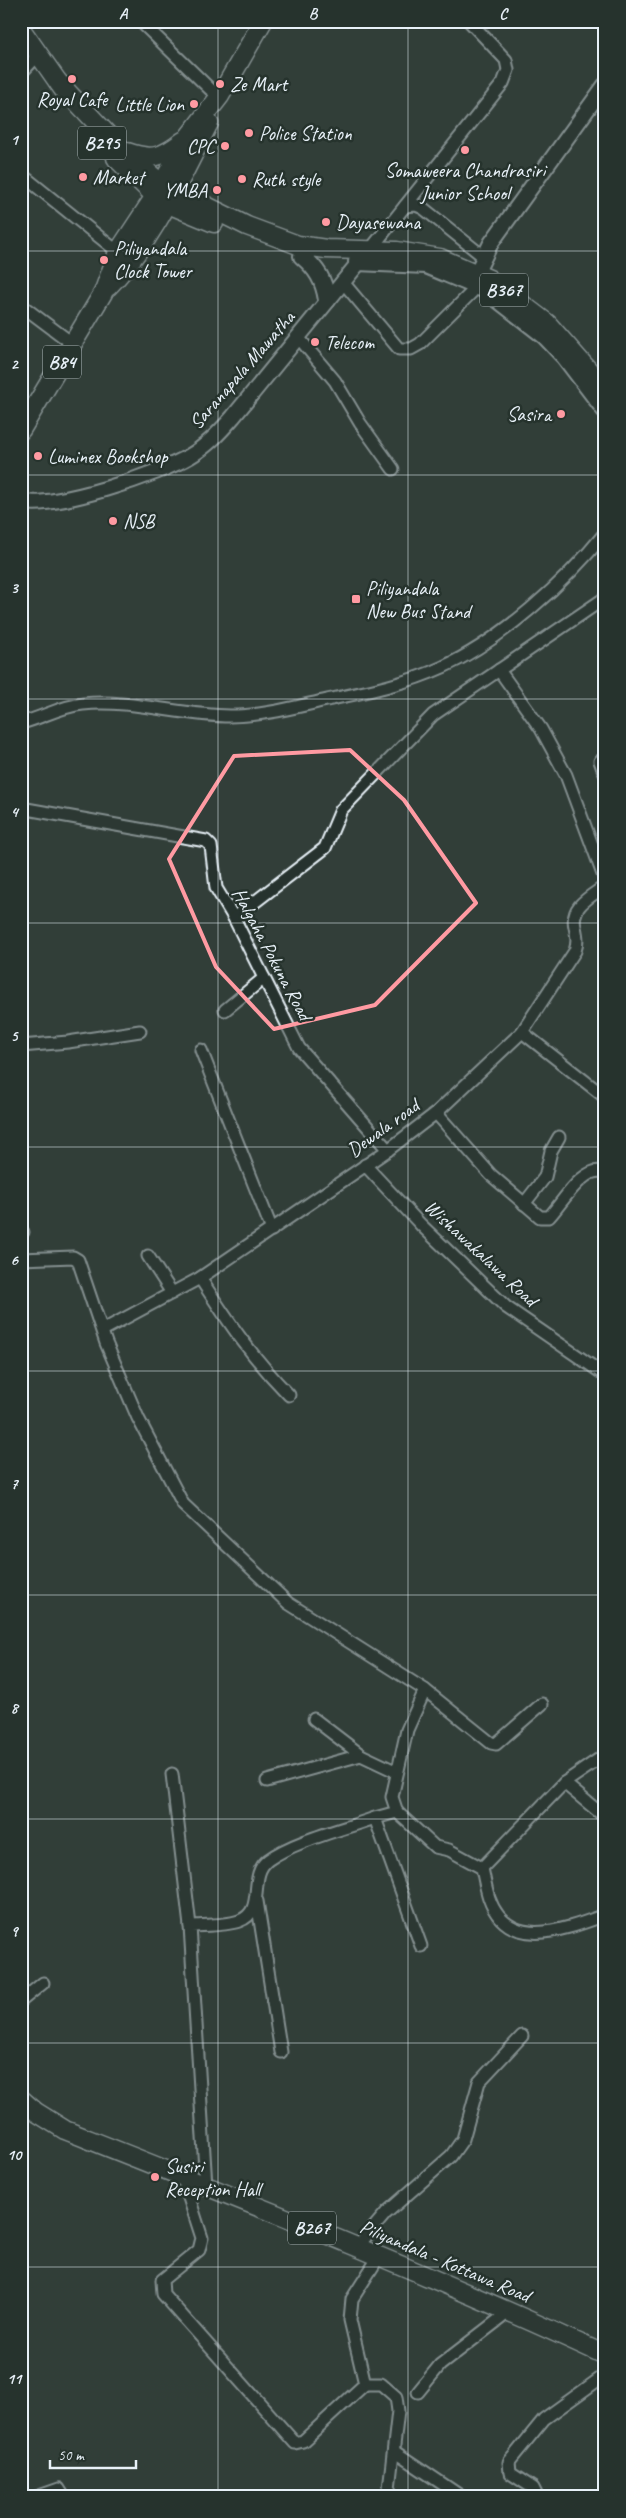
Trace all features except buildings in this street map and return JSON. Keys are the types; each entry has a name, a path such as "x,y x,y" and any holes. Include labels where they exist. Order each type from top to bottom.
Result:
{"main road":[{"name":"B84","path":"103,293 131,264 165,194 189,136 218,99 263,21"},
{"name":"B295","path":"21,29 103,146 165,194"},
{"name":"B295","path":"58,82 165,194"},
{"name":"B84","path":"21,430 103,293 118,252 165,194 210,121 218,99"},
{"path":"122,150 142,157 156,157 170,152 189,136"},
{"name":"B367","path":"165,194 262,244 290,254 302,256 364,256 397,251 440,258 476,280 544,336 564,356 605,410"},
{"name":"B367","path":"165,194 298,245 364,256"},
{"path":"302,256 319,272 324,282 327,300"},
{"name":"B367","path":"476,280 489,279 546,323 605,389"},
{"name":"Piliyandala - Kottawa Road","path":"21,2100 65,2130 380,2255 510,2311 605,2355"}],"street":[{"path":"140,21 218,99"},
{"path":"364,256 503,82 508,70 506,60 469,21"},
{"path":"21,73 39,54"},
{"path":"342,281 400,349 411,349 420,344 476,280 491,243 605,85"},
{"path":"21,174 118,252"},
{"path":"405,206 416,205 423,208 484,257"},
{"name":"Saranapala Mawatha","path":"21,501 47,503 87,494 163,469 190,456 221,430 364,256"},
{"path":"21,305 73,344"},
{"path":"298,337 335,380 360,423 393,470"},
{"path":"21,723 82,704 108,704 230,716 284,711 396,685 443,667 476,650 508,628 573,569 605,533"},
{"path":"234,918 326,848 341,810 433,715 605,598"},
{"path":"499,670 541,729 566,775 605,880"},
{"path":"600,761 605,774"},
{"name":"Halgaha Pokuna Road","path":"21,808 206,841 211,846 216,888 234,918 300,1048 388,1150"},
{"name":"Dewala road","path":"103,1330 200,1278 388,1150 436,1113 522,1032 575,951 577,937 574,922 578,907 605,886"},
{"path":"224,1010 264,978"},
{"path":"21,1046 68,1042 140,1031"},
{"path":"522,1032 605,1097"},
{"path":"201,1050 272,1230"},
{"path":"436,1113 492,1174 540,1217 549,1217 576,1184 590,1173 598,1170 605,1173"},
{"path":"524,1204 545,1177 551,1151 559,1137"},
{"name":"Wishawakalawa Road","path":"365,1165 421,1226 506,1307 605,1375"},
{"path":"148,1256 172,1293"},
{"path":"21,1260 73,1257 78,1260 138,1418 184,1504 288,1603 425,1690 491,1743 496,1744 542,1704"},
{"path":"200,1278 236,1335 257,1362 289,1395"},
{"path":"425,1690 407,1730 397,1772 392,1797 397,1812 435,1847 449,1850 482,1868 489,1899 504,1923 530,1934 566,1929 605,1915"},
{"path":"314,1719 361,1755 397,1772"},
{"path":"267,1781 361,1755"},
{"path":"482,1868 564,1783 605,1755"},
{"path":"172,1774 190,1926 206,2186"},
{"path":"564,1783 605,1817"},
{"path":"281,2052 257,1901 257,1882 266,1862 282,1852 375,1818 397,1812"},
{"path":"375,1818 421,1946"},
{"path":"190,1926 238,1922 250,1916 257,1901"},
{"path":"21,2001 43,1983"},
{"path":"358,2246 386,2213 451,2156 463,2139 479,2082 522,2036"},
{"path":"182,2176 202,2238 199,2250 162,2280 163,2294 295,2443 303,2441 365,2384 381,2384 396,2397 398,2411 395,2452 388,2497"},
{"path":"365,2384 350,2313 352,2299 380,2255"},
{"path":"418,2392 440,2365 510,2311"},
{"path":"534,2497 536,2494 533,2488 510,2473 509,2462 544,2419 605,2374"},
{"path":"395,2452 462,2497"},
{"path":"36,2497 59,2489 64,2497"}],"highlighted area":[{"path":"350,750 404,800 476,903 375,1005 274,1029 216,967 169,859 234,756"}],"place":[{"name":"Royal Cafe","path":"72,79"},
{"name":"Ze Mart","path":"220,84"},
{"name":"Little Lion","path":"194,104"},
{"name":"Police Station","path":"249,133"},
{"name":"CPC","path":"225,146"},
{"name":"Somaweera Chandrasiri Junior School","path":"465,150"},
{"name":"Market","path":"83,177"},
{"name":"Ruth style","path":"242,179"},
{"name":"YMBA","path":"217,190"},
{"name":"Dayasewana","path":"326,222"},
{"name":"Piliyandala Clock Tower","path":"104,260"},
{"name":"Telecom","path":"315,342"},
{"name":"Sasira","path":"561,414"},
{"name":"Luminex Bookshop","path":"38,456"},
{"name":"NSB","path":"113,521"},
{"name":"Piliyandala New Bus Stand","path":"356,599"},
{"name":"Susiri Reception Hall","path":"155,2177"}]}
